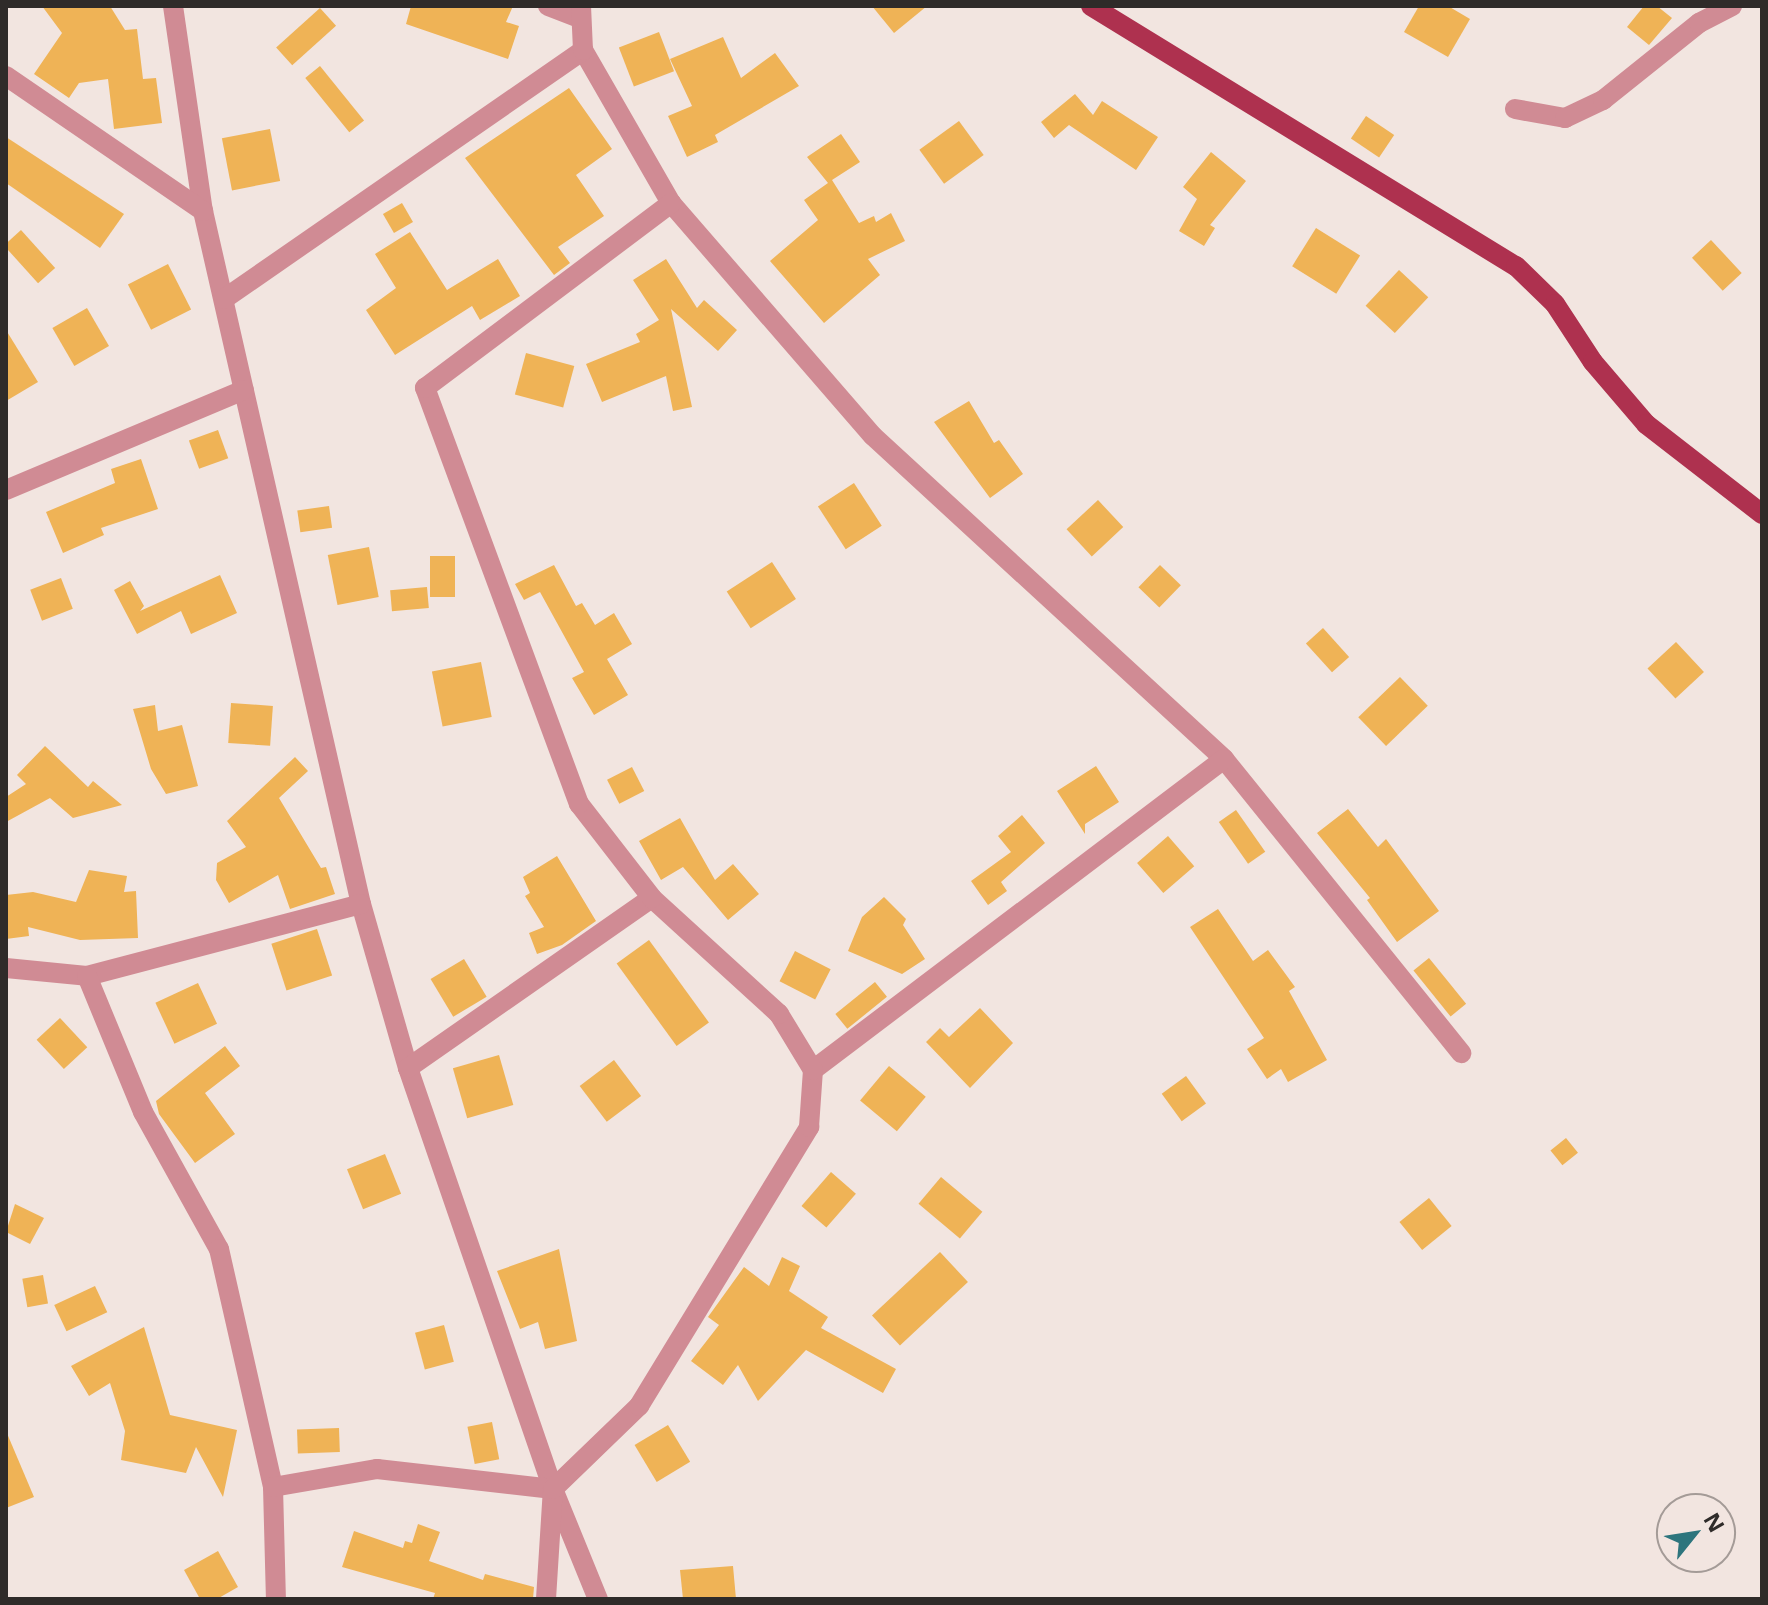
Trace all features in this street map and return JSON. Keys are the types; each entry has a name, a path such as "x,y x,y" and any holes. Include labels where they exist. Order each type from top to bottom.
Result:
{"main road":[{"path":"1091,6 1516,266 1555,304 1593,362 1646,424 1762,514"}],"street":[{"path":"173,6 203,211 361,904 408,1068 553,1489 598,1599"},
{"path":"548,6 581,12 583,50 671,203 873,436 1224,759 1461,1053"},
{"path":"1515,109 1565,118 1603,100 1699,23 1732,6"},
{"path":"224,299 583,50"},
{"path":"6,76 203,211"},
{"path":"546,1599 553,1489 647,1393 809,1127 813,1070 779,1014 652,898 579,804 425,388 671,203"},
{"path":"6,490 244,390"},
{"path":"813,1070 1224,759"},
{"path":"408,1068 652,898"},
{"path":"6,968 87,976 361,904"},
{"path":"87,976 143,1112 219,1249 273,1487 276,1599"},
{"path":"273,1487 377,1469 553,1489"}],"building":[{"path":"42,6 110,6 125,30 137,29 143,79 156,78 162,123 114,129 108,79 79,83 69,98 34,74 62,33"},
{"path":"411,6 513,6 506,22 519,26 508,59 406,24"},
{"path":"872,6 927,6 894,33"},
{"path":"1419,6 1448,6 1470,19 1448,57 1404,32"},
{"path":"1644,6 1657,6 1672,18 1649,45 1627,27"},
{"path":"320,8 336,26 292,65 276,47"},
{"path":"659,32 674,71 634,87 619,47"},
{"path":"723,37 741,78 775,53 799,86 715,135 718,142 687,157 668,116 692,106 670,59"},
{"path":"320,66 364,120 349,132 305,78"},
{"path":"569,88 612,149 576,175 604,216 558,247 570,263 554,275 465,158"},
{"path":"1075,94 1093,115 1102,101 1158,137 1136,170 1069,125 1054,138 1041,122"},
{"path":"1366,116 1394,135 1379,157 1351,138"},
{"path":"959,121 984,155 944,184 919,150"},
{"path":"270,129 280,181 232,190 222,138"},
{"path":"841,134 860,162 832,180 859,223 874,216 876,222 891,213 905,241 868,259 880,275 824,323 770,261 818,220 804,200 828,183 807,157"},
{"path":"6,137 124,214 100,248 6,183"},
{"path":"1211,152 1246,181 1210,225 1215,228 1204,246 1179,231 1197,199 1183,187"},
{"path":"402,203 413,222 394,233 383,214"},
{"path":"1316,228 1360,256 1336,294 1292,266"},
{"path":"21,230 55,268 38,283 6,248 6,244"},
{"path":"410,232 447,290 498,259 520,296 480,320 472,306 395,355 366,310 396,288 375,254"},
{"path":"1711,240 1742,273 1723,291 1692,258"},
{"path":"666,259 697,308 704,300 737,330 718,351 671,309 692,407 673,411 666,376 602,402 586,364 640,342 636,334 659,320 633,280"},
{"path":"168,264 191,309 151,330 128,284"},
{"path":"1399,270 1428,297 1395,333 1366,306"},
{"path":"87,308 109,346 74,366 52,328"},
{"path":"6,330 38,382 6,401"},
{"path":"526,353 574,366 563,407 515,395"},
{"path":"969,401 994,443 999,440 1023,474 990,498 934,422"},
{"path":"218,430 228,458 199,469 189,441"},
{"path":"141,459 158,509 101,528 104,535 63,553 46,512 115,483 111,469"},
{"path":"854,483 882,526 846,549 818,506"},
{"path":"1098,500 1123,527 1092,556 1067,529"},
{"path":"329,506 332,528 300,532 297,510"},
{"path":"369,547 379,597 338,605 328,555"},
{"path":"430,556 455,556 455,597 430,597"},
{"path":"772,562 796,599 751,628 727,591"},
{"path":"554,565 576,606 582,603 595,625 614,613 632,644 607,659 628,695 594,715 572,678 584,672 540,592 524,600 515,584"},
{"path":"1160,565 1181,585 1159,607 1138,587"},
{"path":"220,575 237,613 191,634 181,611 137,634 114,590 130,581 144,606 140,611"},
{"path":"61,578 73,609 42,621 30,590"},
{"path":"427,587 429,608 392,611 390,590"},
{"path":"1323,628 1349,657 1332,672 1306,643"},
{"path":"1676,642 1704,672 1675,699 1647,669"},
{"path":"481,662 492,717 443,727 432,672"},
{"path":"1400,677 1428,706 1386,746 1358,717"},
{"path":"231,703 273,706 270,746 228,743"},
{"path":"155,705 158,731 182,725 198,786 166,794 151,769 133,709"},
{"path":"45,746 88,787 93,781 122,805 73,818 50,798 6,822 6,797 26,784 17,775"},
{"path":"295,757 308,771 279,798 321,868 326,867 335,894 290,909 278,875 229,903 216,880 217,863 246,847 227,821"},
{"path":"1096,766 1119,802 1085,824 1085,834 1057,791"},
{"path":"632,767 644,791 619,804 607,780"},
{"path":"1348,809 1378,847 1386,839 1439,911 1397,942 1367,900 1370,898 1317,833"},
{"path":"1236,810 1265,852 1248,864 1219,822"},
{"path":"1022,815 1045,843 1001,882 1007,891 988,905 971,881 1011,852 998,836"},
{"path":"680,818 715,880 733,864 759,894 728,920 683,867 661,880 639,841"},
{"path":"1168,836 1194,866 1163,893 1137,863"},
{"path":"557,856 596,921 562,945 537,954 529,933 544,927 525,896 530,893 523,877"},
{"path":"89,870 127,876 124,892 136,891 138,938 80,940 28,927 29,936 6,939 6,895 33,892 76,902"},
{"path":"884,897 906,919 903,925 925,959 902,974 848,951 862,917"},
{"path":"1218,909 1253,961 1268,950 1295,987 1289,991 1327,1060 1288,1082 1281,1069 1267,1079 1247,1049 1264,1038 1190,927"},
{"path":"317,929 332,976 286,990 271,944"},
{"path":"649,940 709,1023 677,1046 617,964"},
{"path":"795,951 831,969 815,999 780,981"},
{"path":"1429,958 1466,1004 1451,1016 1413,971"},
{"path":"464,959 487,997 453,1017 431,979"},
{"path":"875,982 887,997 847,1029 835,1014"},
{"path":"198,983 217,1024 174,1044 155,1003"},
{"path":"980,1008 1013,1043 970,1088 926,1042 940,1028 949,1037"},
{"path":"60,1018 87,1047 64,1069 37,1040"},
{"path":"225,1046 240,1066 205,1093 235,1134 195,1163 159,1114 156,1101"},
{"path":"499,1055 513,1105 467,1118 453,1068"},
{"path":"614,1060 641,1096 607,1122 580,1086"},
{"path":"889,1066 926,1097 897,1131 860,1100"},
{"path":"1186,1076 1206,1104 1182,1121 1162,1094"},
{"path":"1566,1138 1578,1153 1562,1165 1550,1151"},
{"path":"385,1154 401,1194 363,1209 347,1169"},
{"path":"831,1172 856,1194 826,1228 801,1206"},
{"path":"941,1177 982,1212 960,1239 919,1204"},
{"path":"1429,1198 1452,1226 1422,1250 1399,1222"},
{"path":"15,1204 44,1218 30,1244 6,1232"},
{"path":"559,1249 577,1341 545,1349 538,1322 520,1329 497,1271"},
{"path":"940,1252 968,1282 900,1345 872,1315"},
{"path":"782,1257 800,1266 789,1291 828,1317 821,1328 896,1369 883,1393 806,1350 758,1401 738,1365 723,1385 691,1361 719,1325 708,1317 744,1267 769,1286"},
{"path":"43,1275 48,1304 27,1307 22,1279"},
{"path":"95,1286 107,1312 66,1331 54,1305"},
{"path":"444,1325 454,1362 425,1369 415,1333"},
{"path":"144,1327 170,1415 237,1430 223,1497 196,1447 186,1473 121,1460 125,1431 110,1383 89,1396 71,1366"},
{"path":"492,1422 499,1459 475,1464 467,1427"},
{"path":"668,1425 690,1462 657,1482 635,1445"},
{"path":"339,1428 340,1452 298,1453 297,1429"},
{"path":"6,1431 34,1497 6,1508"},
{"path":"418,1524 440,1532 429,1561 483,1580 485,1574 534,1587 533,1599 433,1599 435,1593 342,1567 354,1531 403,1548 405,1541 412,1543"},
{"path":"218,1551 238,1587 217,1599 200,1599 184,1570"},
{"path":"733,1566 736,1599 683,1599 680,1570"}]}
